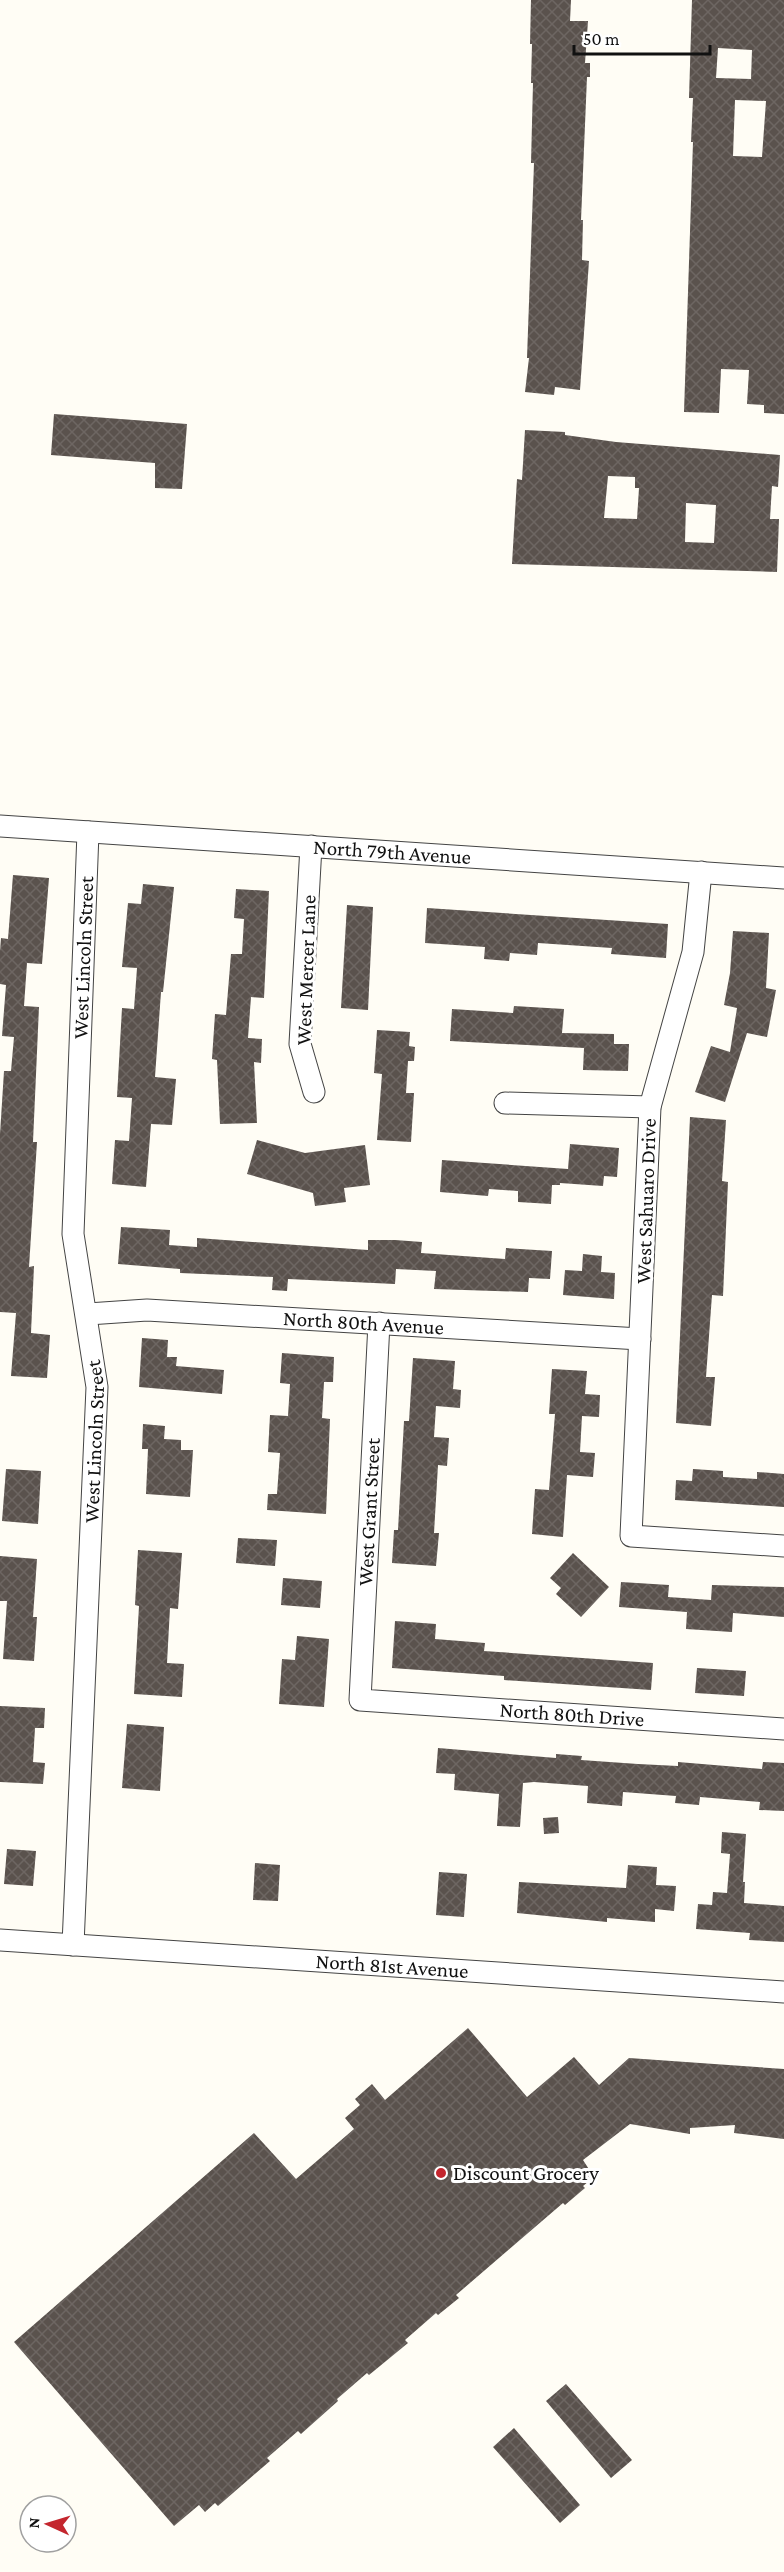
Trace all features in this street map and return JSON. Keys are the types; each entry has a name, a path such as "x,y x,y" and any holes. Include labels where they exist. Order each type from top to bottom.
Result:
{"street":[{"name":"North 79th Avenue","path":"0,826 784,878"},
{"name":"West Lincoln Street","path":"73,1945 97,1387 88,1314 73,1234 88,832"},
{"name":"West Mercer Lane","path":"311,846 300,1044 314,1092"},
{"name":"West Sahuaro Drive","path":"701,872 693,952 650,1107 632,1536 784,1546"},
{"path":"505,1103 650,1107"},
{"name":"North 80th Avenue","path":"88,1314 147,1310 640,1339"},
{"name":"West Grant Street","path":"360,1700 379,1323"},
{"name":"North 80th Drive","path":"360,1700 784,1729"},
{"name":"North 81st Avenue","path":"0,1940 784,1992"}],"building":[{"path":"531,0 571,0 570,21 588,21 585,63 590,63 590,77 587,77 581,220 583,220 582,260 589,261 580,390 555,387 554,395 525,392 529,358 527,358 534,163 531,163 533,83 531,83 532,44 530,44"},
{"path":"692,0 784,0 784,414 764,413 764,405 747,404 749,370 721,369 719,413 684,412 693,142 691,142 693,98 689,98","holes":["718,48 752,50 751,79 716,78","735,100 766,101 762,157 733,156"]},
{"path":"54,414 187,424 182,489 155,488 155,463 51,455"},
{"path":"525,430 565,432 565,435 616,442 780,455 778,487 772,486 770,519 779,519 777,572 512,564 517,479 522,480","holes":["608,476 635,477 635,488 639,488 637,519 604,518","686,503 716,505 714,543 685,542"]},
{"path":"13,875 49,878 42,964 27,963 24,1006 39,1007 33,1142 37,1142 29,1267 34,1266 31,1333 50,1335 47,1378 11,1376 16,1313 0,1312 0,1134 4,1071 11,1071 14,1037 2,1036 6,985 0,984 0,951 1,938 8,939"},
{"path":"143,884 174,887 163,992 161,992 155,1077 176,1079 172,1125 151,1124 146,1187 112,1184 115,1140 129,1141 132,1098 117,1097 122,1008 134,1009 137,968 122,967 128,903 141,904"},
{"path":"236,889 269,891 264,998 251,997 248,1038 262,1039 261,1063 254,1062 257,1123 220,1124 217,1060 212,1059 215,1014 226,1015 231,954 242,954 244,919 234,918"},
{"path":"347,905 373,907 368,1010 341,1008"},
{"path":"427,908 668,924 666,958 611,954 612,948 538,943 537,955 510,953 509,961 484,959 485,947 425,943"},
{"path":"733,931 769,933 766,988 776,990 767,1037 747,1033 725,1102 695,1092 711,1046 730,1052 737,1008 724,1005 730,973"},
{"path":"514,1006 564,1009 562,1033 614,1034 614,1044 629,1044 628,1071 583,1070 584,1048 450,1041 452,1009 513,1013"},
{"path":"377,1030 410,1032 409,1046 415,1047 414,1061 408,1061 406,1093 414,1093 411,1142 377,1140 382,1074 374,1073"},
{"path":"690,1117 726,1120 722,1181 728,1182 723,1296 712,1295 706,1377 715,1377 711,1426 676,1423"},
{"path":"257,1140 305,1153 365,1145 370,1185 344,1188 346,1202 315,1206 313,1193 247,1174"},
{"path":"570,1144 619,1148 617,1177 604,1176 603,1186 560,1183 560,1185 552,1185 551,1204 518,1202 518,1191 489,1189 488,1196 440,1192 442,1160 568,1169"},
{"path":"121,1227 170,1230 169,1245 197,1247 197,1238 368,1250 368,1240 395,1240 422,1242 421,1253 505,1259 506,1248 552,1251 550,1279 529,1278 528,1292 434,1289 436,1271 396,1269 395,1284 288,1279 287,1291 272,1290 273,1277 180,1273 180,1269 118,1264"},
{"path":"583,1254 602,1256 601,1272 615,1273 614,1299 563,1295 565,1270 582,1271"},
{"path":"142,1338 168,1340 167,1357 177,1357 176,1366 224,1370 222,1394 139,1387"},
{"path":"282,1353 334,1357 333,1382 324,1382 322,1418 330,1419 326,1514 267,1510 268,1494 277,1494 280,1453 268,1452 270,1415 288,1416 290,1384 280,1383"},
{"path":"413,1358 455,1361 453,1389 461,1390 460,1408 436,1406 434,1437 449,1438 447,1466 438,1465 434,1533 439,1533 436,1566 392,1563 394,1530 398,1530 404,1421 409,1421"},
{"path":"552,1369 587,1371 585,1394 600,1395 599,1417 582,1416 580,1452 595,1453 593,1477 567,1475 563,1537 532,1534 535,1489 549,1490 555,1414 549,1414"},
{"path":"143,1424 165,1426 164,1439 181,1440 181,1450 193,1450 190,1497 146,1494 148,1449 142,1449"},
{"path":"6,1469 41,1471 38,1524 2,1521"},
{"path":"693,1469 723,1471 723,1477 757,1479 757,1472 784,1474 784,1507 675,1500 676,1480 692,1481"},
{"path":"238,1538 277,1540 275,1566 236,1563"},
{"path":"138,1550 182,1553 178,1609 170,1608 167,1663 184,1664 182,1697 134,1694 139,1606 135,1605"},
{"path":"573,1553 609,1587 581,1617 556,1594 561,1588 550,1578"},
{"path":"0,1556 37,1559 33,1617 37,1617 34,1661 3,1659 7,1601 0,1601"},
{"path":"283,1578 322,1581 320,1608 281,1605"},
{"path":"621,1582 669,1585 668,1597 711,1600 712,1585 784,1587 784,1617 733,1613 732,1632 686,1629 687,1612 619,1607"},
{"path":"395,1621 436,1624 435,1639 485,1643 484,1651 653,1663 651,1690 504,1680 504,1676 392,1668"},
{"path":"297,1636 329,1639 324,1707 279,1704 282,1659 295,1660"},
{"path":"697,1668 746,1671 744,1696 695,1693"},
{"path":"0,1706 45,1708 44,1728 35,1728 33,1762 45,1763 43,1784 0,1782"},
{"path":"127,1724 164,1727 160,1791 122,1788"},
{"path":"438,1748 556,1758 556,1754 582,1756 581,1760 678,1766 678,1762 762,1769 763,1762 784,1763 784,1811 759,1810 760,1802 700,1797 699,1805 675,1803 676,1796 623,1792 622,1806 587,1803 588,1786 534,1782 523,1783 520,1827 497,1826 499,1794 454,1790 455,1774 436,1773"},
{"path":"558,1817 559,1833 544,1834 543,1818"},
{"path":"722,1832 746,1834 744,1903 784,1906 784,1942 749,1940 750,1933 696,1929 698,1904 712,1905 713,1892 727,1893 730,1854 721,1853"},
{"path":"7,1849 36,1851 33,1886 4,1884"},
{"path":"255,1863 280,1865 278,1901 253,1900"},
{"path":"628,1865 657,1867 656,1885 676,1886 674,1911 655,1909 655,1922 607,1918 607,1922 517,1913 519,1882 626,1888"},
{"path":"439,1872 467,1874 464,1917 436,1915"},
{"path":"468,2028 527,2097 574,2057 599,2085 629,2058 784,2069 784,2139 734,2133 735,2125 690,2128 690,2134 630,2124 583,2160 594,2177 583,2186 585,2188 565,2205 563,2203 456,2295 459,2298 438,2315 436,2313 405,2340 408,2343 369,2375 367,2373 301,2434 298,2431 267,2458 270,2461 218,2506 215,2503 205,2512 199,2505 174,2526 14,2342 254,2133 296,2179 354,2129 345,2118 360,2105 355,2099 372,2084 385,2100"},
{"path":"566,2384 632,2460 611,2478 546,2401"},
{"path":"514,2428 580,2505 560,2523 493,2447"}],"place":[{"name":"Discount Grocery","path":"441,2173"}]}
